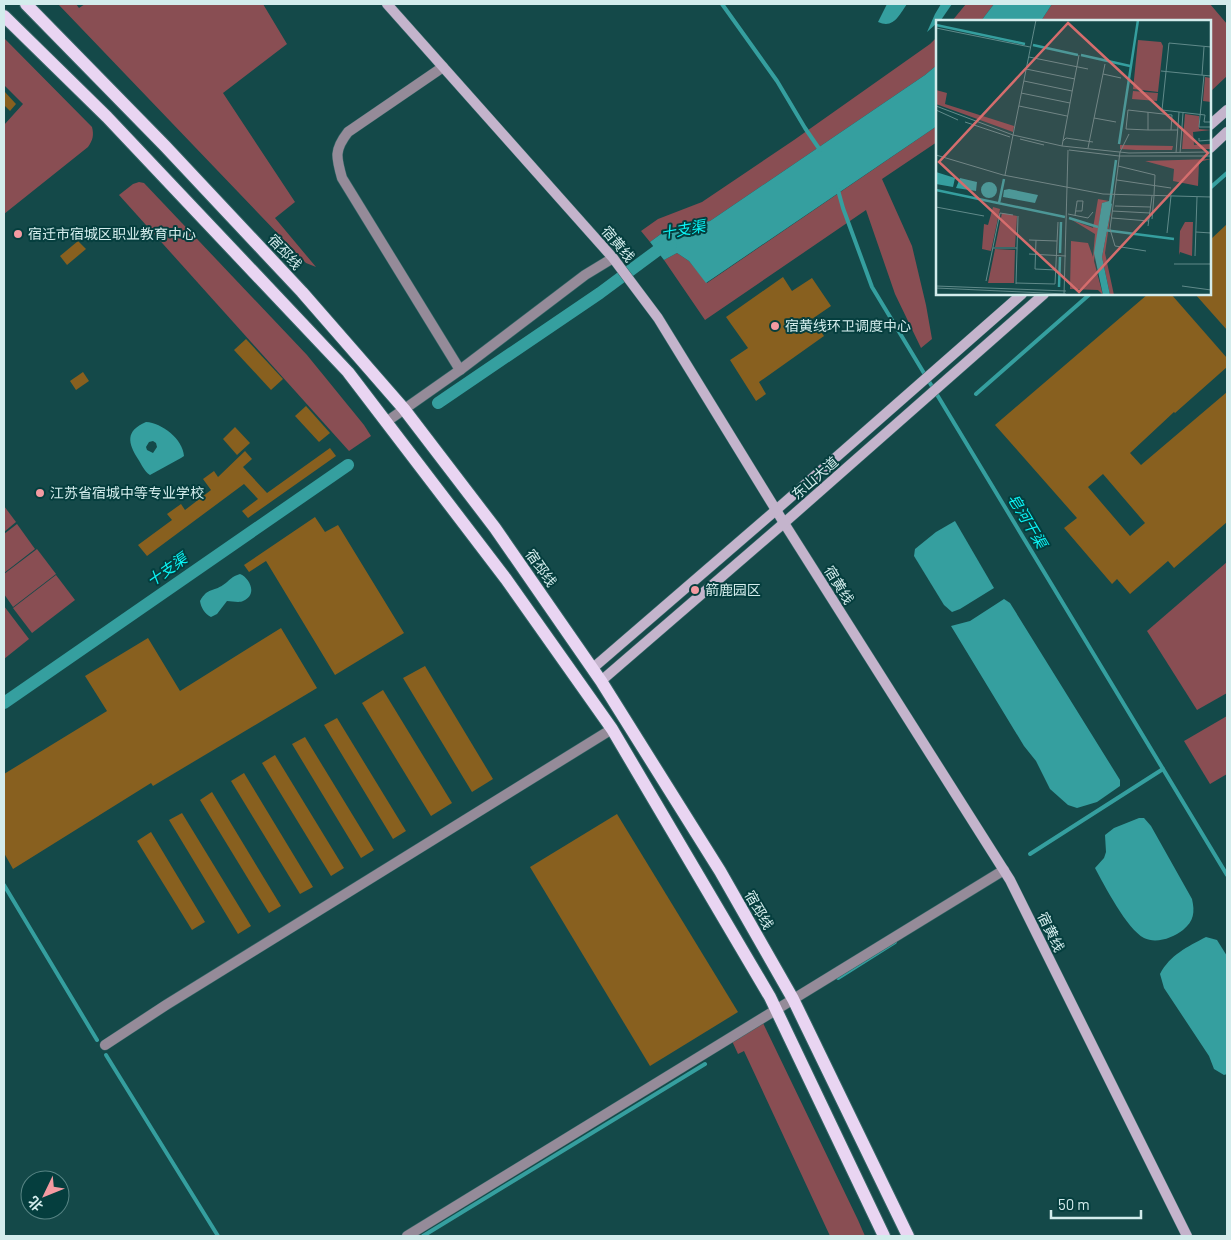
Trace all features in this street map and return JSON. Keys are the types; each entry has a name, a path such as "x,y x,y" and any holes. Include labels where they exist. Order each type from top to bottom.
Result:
{"main road":[{"name":"宿邳线","path":"26,4 165,146 302,292 404,409 495,528 601,680 720,871 793,999 908,1236"},
{"name":"宿黄线","path":"386,4 615,260 658,318 784,523 1004,870 1186,1236"},
{"path":"4,16 107,117 341,365 506,580 612,729 776,1010 884,1236"},
{"path":"1211,125 1227,110"},
{"path":"1211,147 1227,132"},
{"name":"东山大道","path":"592,668 776,510 1021,295"},
{"name":"东山大道","path":"601,680 784,523 1043,295"}],"street":[{"path":"443,67 348,132 338,146 336,156 342,178 460,370"},
{"path":"386,422 460,370 585,275 615,260"},
{"path":"105,1045 174,1000 612,729"},
{"path":"407,1236 1004,870"}],"shaded area":[{"path":"58,4 76,4 79,8 85,4 263,4 287,44 223,93 295,202 275,218 316,267 306,263"},
{"path":"966,4 994,4 982,20 953,20"},
{"path":"1052,4 1210,4 1227,24 1227,76 1211,91 1211,20 1042,20"},
{"path":"4,38 92,127 93,135 88,147 4,214 4,125 23,104 4,85"},
{"path":"936,38 936,66 925,75 710,221 665,231 650,242 641,231 658,219 702,202"},
{"path":"936,127 936,143 882,179 912,246 926,305 932,339 921,348 895,294 866,210 705,320 664,260 677,253 689,261 707,283"},
{"path":"144,183 307,355 371,436 349,451 119,195 133,184"},
{"path":"4,506 16,522 4,532"},
{"path":"17,524 35,549 4,573 4,534"},
{"path":"37,549 56,574 13,607 4,594 4,574"},
{"path":"1227,562 1227,693 1197,710 1147,631"},
{"path":"56,575 75,600 32,633 13,608"},
{"path":"4,606 29,639 4,659"},
{"path":"1227,716 1227,774 1210,784 1184,741"},
{"path":"763,1023 865,1236 830,1236 744,1051 738,1054 732,1041"}],"water":[{"path":"887,4 907,4 896,20 884,24 878,22"},
{"path":"941,4 952,4 941,20 936,20 936,24 927,32"},
{"path":"994,4 1052,4 1042,20 982,20"},
{"path":"936,66 936,127 706,283 689,261 677,253 664,260 650,242 665,231 710,221"},
{"path":"146,422 152,423 171,433 180,444 184,456 150,475 142,466 132,448 130,438 134,429","holes":["153,441 157,447 153,453 147,450 146,447 149,442"]},
{"path":"955,521 994,588 952,612 944,605 914,556 915,549 936,532"},
{"path":"240,574 247,579 251,587 248,598 240,602 227,601 217,614 211,617 204,610 200,601 208,592"},
{"path":"1004,599 1010,603 1120,780 1120,786 1097,802 1077,808 1068,805 1050,789 1036,761 1024,746 951,626 970,621"},
{"path":"1139,818 1144,818 1151,826 1192,899 1193,912 1191,920 1183,930 1169,938 1149,940 1137,933 1116,906 1095,868 1104,858 1106,852 1105,835 1114,828"},
{"path":"1206,937 1217,940 1227,956 1227,1074 1224,1075 1214,1069 1209,1056 1164,988 1160,974 1174,957"}],"building":[{"path":"4,91 16,104 10,111 4,105"},
{"path":"1227,224 1227,330 1196,295 1211,295 1211,239"},
{"path":"78,241 86,249 67,265 60,256"},
{"name":"宿黄线环卫调度中心","path":"783,277 792,291 812,278 831,306 812,319 824,336 759,382 766,394 756,401 730,360 748,348 726,317"},
{"path":"1147,295 1172,295 1227,358 1227,367 1130,453 1141,465 1227,392 1227,522 1174,568 1168,561 1130,594 1117,579 1112,584 1064,528 1077,518 995,425","holes":["1103,474 1145,523 1130,536 1088,487"]},
{"path":"246,339 283,379 271,390 234,350"},
{"path":"83,372 89,381 76,390 70,381"},
{"path":"306,406 330,433 319,442 295,416"},
{"path":"235,427 250,443 237,455 223,439"},
{"path":"330,448 336,456 248,518 242,511 258,499 244,484 147,556 138,545 172,520 167,514 181,504 185,510 211,490 203,479 214,471 218,477 245,451 252,459 243,467 267,493"},
{"path":"315,517 325,532 338,525 404,633 335,675 266,561 249,572 244,565"},
{"path":"281,628 317,688 153,786 151,783 13,869 4,853 4,774 107,711 85,676 148,638 180,691"},
{"path":"425,666 493,779 472,792 403,678"},
{"path":"383,690 452,803 431,816 362,703"},
{"path":"337,718 406,831 393,839 324,725"},
{"path":"305,737 374,850 361,858 292,744"},
{"path":"275,755 344,868 331,876 262,763"},
{"path":"244,773 313,887 300,894 231,781"},
{"path":"212,792 281,906 269,913 200,800"},
{"path":"182,813 251,926 238,934 169,820"},
{"path":"617,814 738,1012 650,1066 530,867"},
{"path":"151,832 205,922 192,930 137,841"}],"waterway":[{"path":"722,4 777,81 820,150"},
{"path":"1211,187 1227,173"},
{"name":"皂河干渠","path":"838,190 872,287 1227,875"},
{"name":"十支渠","path":"438,403 600,293 662,247 671,245"},
{"path":"976,394 1089,295"},
{"name":"十支渠","path":"4,703 348,465"},
{"path":"1030,854 1163,769"},
{"path":"4,885 97,1040"},
{"path":"838,978 895,942"},
{"path":"106,1055 218,1236"},
{"path":"423,1236 705,1064"}],"place":[{"name":"宿迁市宿城区职业教育中心","path":"18,234"},
{"name":"宿黄线环卫调度中心","path":"775,326"},
{"name":"江苏省宿城中等专业学校","path":"40,493"},
{"name":"箭鹿园区","path":"695,590"}]}
